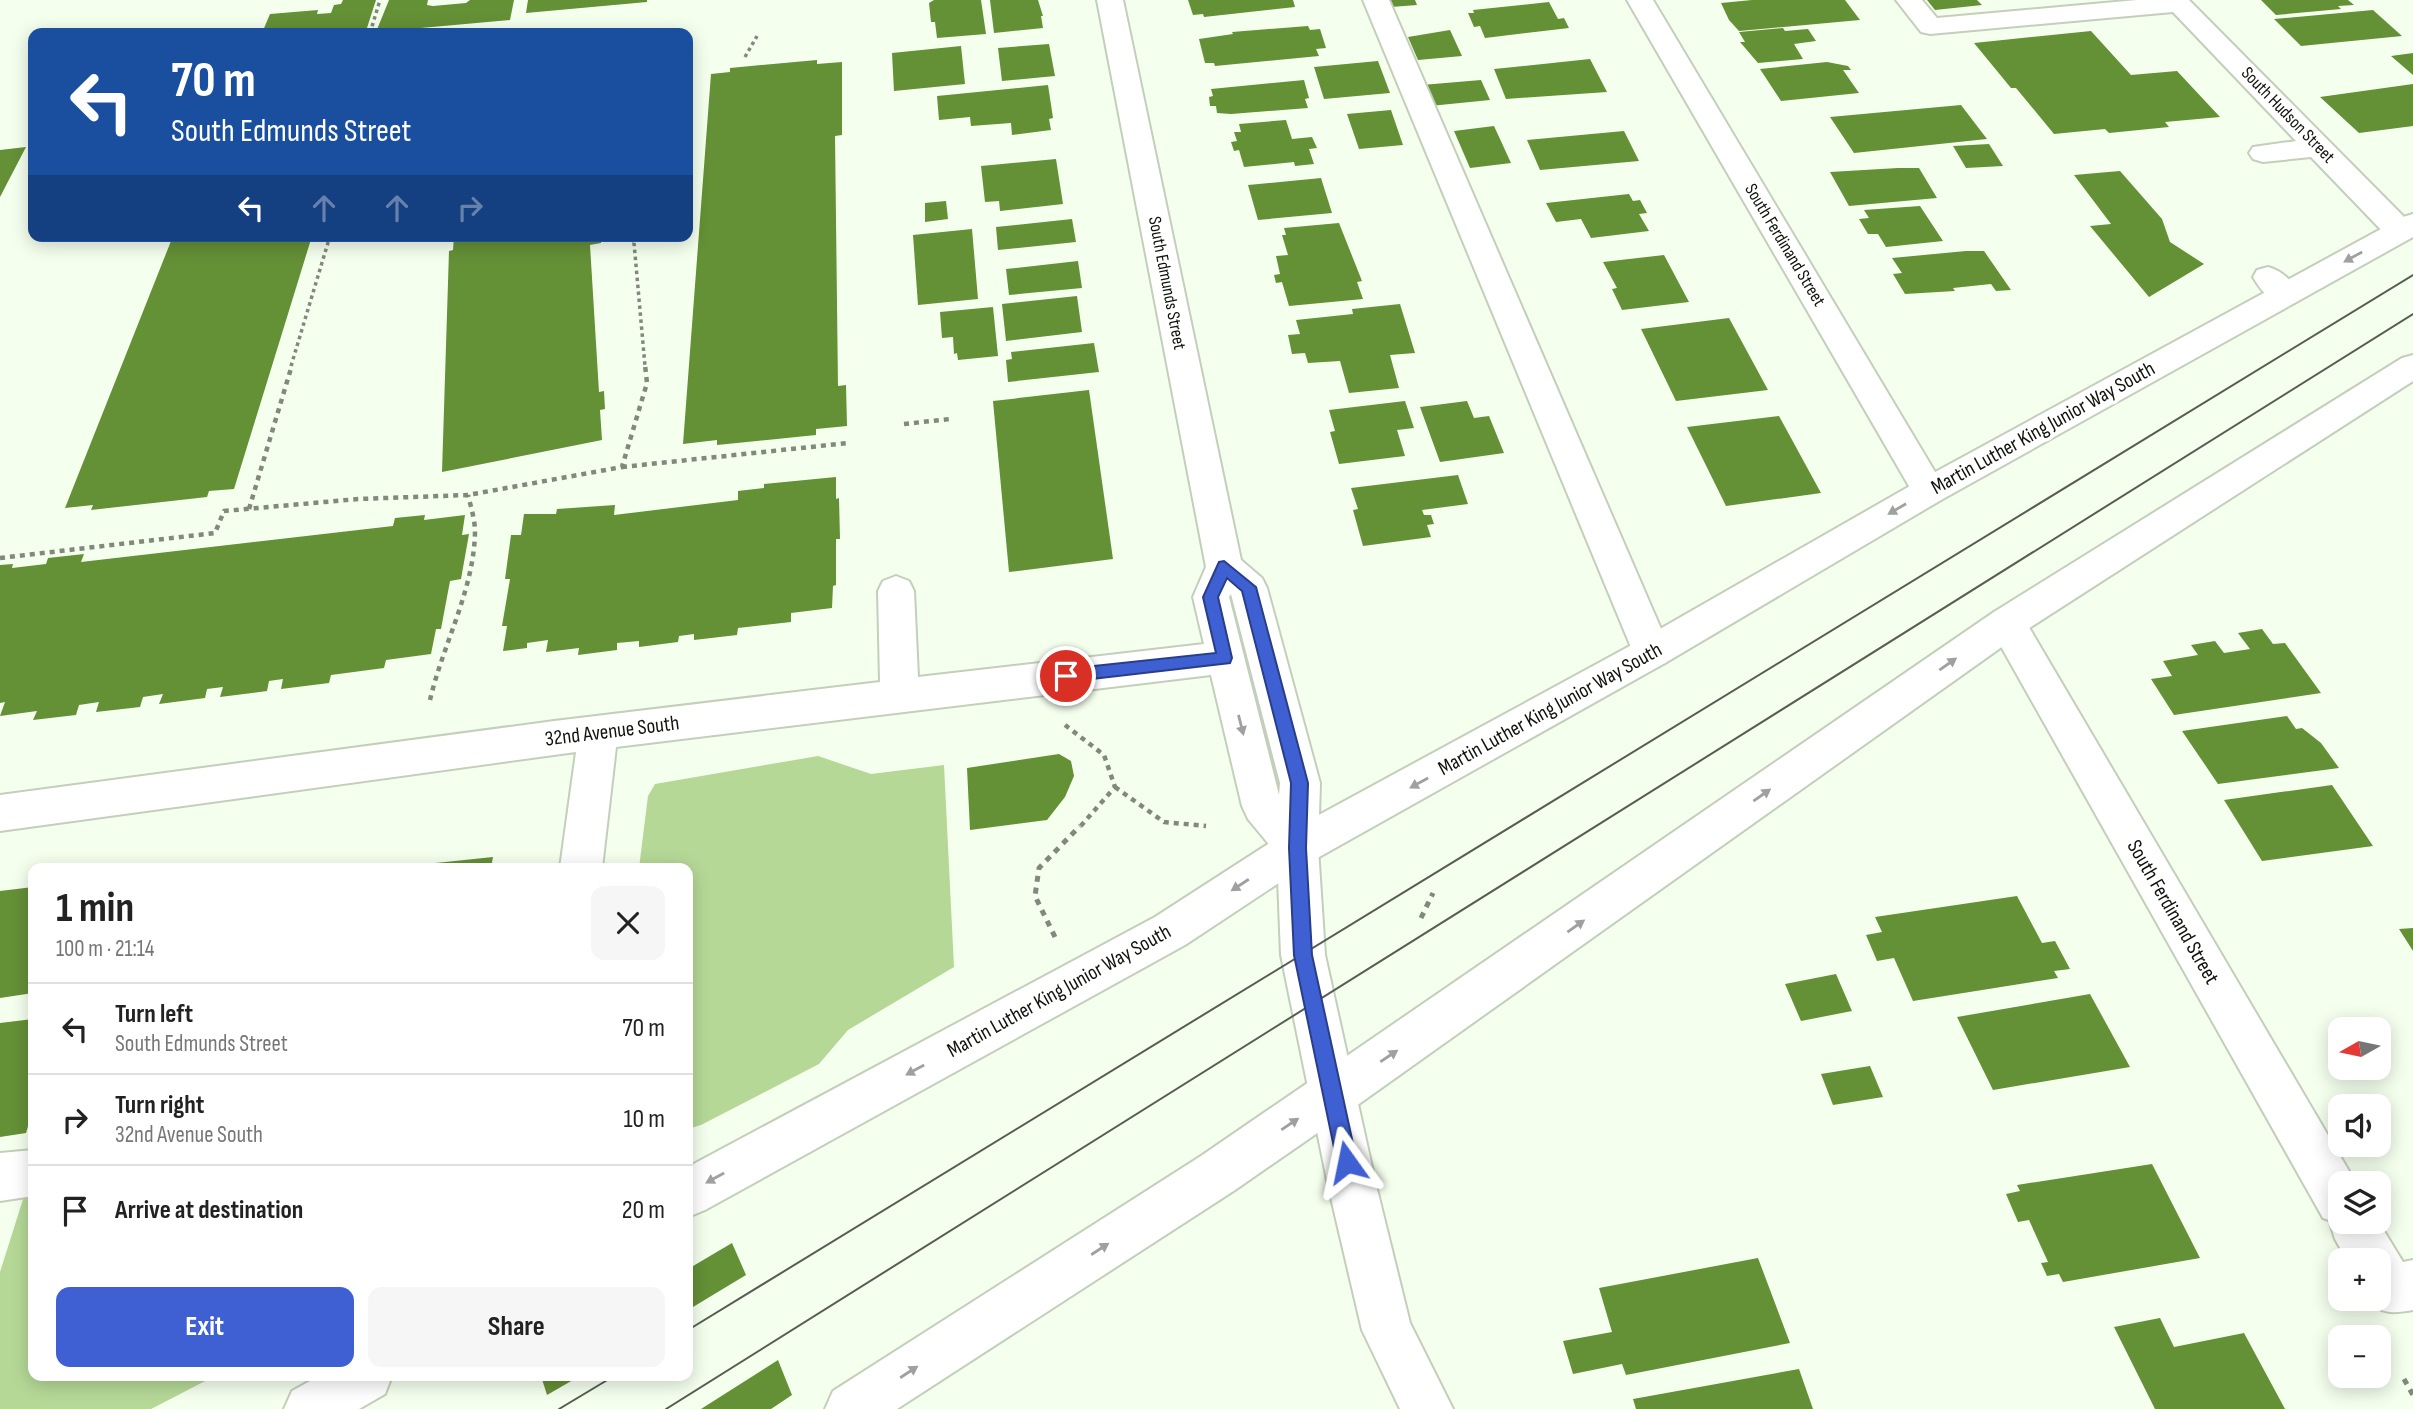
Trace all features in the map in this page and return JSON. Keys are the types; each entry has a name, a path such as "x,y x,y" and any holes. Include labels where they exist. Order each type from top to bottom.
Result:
{"street":[{"name":"South Edmunds Street","path":"1111,0 1224,567"},
{"path":"1376,0 1653,652"},
{"name":"South Ferdinand Street","path":"1640,0 1929,491"},
{"path":"1909,0 1930,26 2177,2"},
{"name":"South Hudson Street","path":"2177,2 2319,147 2407,228"},
{"path":"2263,153 2319,147"},
{"name":"Martin Luther King Junior Way South","path":"693,1190 1170,931 1297,848 1653,652 2277,286 2407,228"},
{"path":"851,1409 1218,1173 2007,623 2413,366"},
{"path":"1297,848 1262,806 1211,597 1224,567 1249,587 1300,783 1297,848 1303,955 1387,1330 1427,1409"},
{"path":"896,591 900,696"},
{"name":"South Ferdinand Street","path":"2007,623 2328,1180"},
{"name":"32nd Avenue South","path":"0,813 597,733 1225,658"},
{"path":"582,863 597,733"},
{"path":"0,1177 28,1174"},
{"path":"310,1409 358,1381"}],"path":[{"path":"372,28 380,0"},
{"path":"746,57 757,36"},
{"path":"249,509 329,242"},
{"path":"622,467 647,383 634,242"},
{"path":"904,425 950,419"},
{"path":"0,558 215,533 224,511 358,499 468,495 622,467 848,443"},
{"path":"430,700 434,680 467,587 475,530 468,495"},
{"path":"1056,717 1104,755 1115,787 1164,822 1206,826"},
{"path":"1056,937 1035,896 1039,868 1097,810 1115,787"},
{"path":"1421,918 1433,893"},
{"path":"2404,1379 2413,1395"}],"green space":[{"path":"818,756 871,774 944,765 954,967 848,1030 819,1064 693,1127 693,863 640,863 648,796 655,784"},
{"path":"25,1193 28,1193 28,1381 205,1381 151,1409 0,1409 0,1272"}],"building":[{"path":"343,0 376,0 367,28 264,28 270,14 318,10 317,14 331,13 334,5 341,4"},
{"path":"389,0 428,0 427,5 433,6 466,3 470,0 514,0 510,20 421,28 378,28"},
{"path":"528,0 647,0 647,2 526,13"},
{"path":"934,0 981,0 986,34 937,38 935,22 931,22 929,3"},
{"path":"990,0 1038,0 1043,16 1043,28 994,33"},
{"path":"1188,0 1293,0 1295,7 1204,17 1203,14 1193,15"},
{"path":"1388,0 1415,0 1417,5 1391,7"},
{"path":"1752,0 1845,0 1860,20 1739,31 1729,20 1721,3"},
{"path":"1927,0 1977,0 1982,5 1935,10"},
{"path":"2261,0 2348,0 2354,5 2338,6 2341,9 2276,15"},
{"path":"1549,2 1558,19 1564,18 1569,28 1485,38 1480,26 1474,27 1468,13 1474,13 1473,10"},
{"path":"2373,10 2402,36 2301,46 2274,19"},
{"path":"1308,26 1310,30 1320,29 1326,48 1316,49 1319,56 1215,66 1214,63 1205,63 1199,39 1233,34 1232,32"},
{"path":"1783,28 1785,31 1808,29 1816,41 1794,44 1803,59 1758,63 1740,42 1745,42 1739,32"},
{"path":"1450,30 1462,56 1418,60 1408,37"},
{"path":"2091,31 2131,75 2177,71 2220,117 2165,122 2169,127 2109,133 2105,129 2054,134 1974,43"},
{"path":"1049,44 1055,76 1002,81 998,48"},
{"path":"961,46 965,84 894,91 892,53"},
{"path":"2413,53 2413,75 2391,56"},
{"path":"1590,59 1607,92 1506,99 1494,69"},
{"path":"817,60 817,64 842,62 842,135 835,136 838,386 846,385 847,426 816,429 816,435 717,445 717,440 683,444 711,74 730,72 730,68"},
{"path":"1378,61 1390,93 1324,99 1314,67"},
{"path":"1827,62 1848,66 1851,70 1843,70 1859,93 1781,101 1760,69"},
{"path":"1304,80 1309,98 1305,99 1308,108 1231,114 1217,113 1216,106 1210,106 1209,97 1213,96 1211,89"},
{"path":"1481,80 1490,100 1430,106 1422,85"},
{"path":"2413,84 2413,126 2359,133 2320,97"},
{"path":"1048,85 1053,118 1049,119 1051,130 1012,135 1011,123 971,126 970,117 939,120 937,96"},
{"path":"1961,105 1987,139 1854,153 1830,117"},
{"path":"1391,110 1403,145 1359,149 1347,114"},
{"path":"1286,120 1292,139 1312,137 1317,148 1309,149 1314,164 1295,166 1294,162 1244,167 1239,150 1234,151 1231,142 1237,141 1234,132 1241,132 1239,124"},
{"path":"1494,126 1511,163 1470,168 1454,131"},
{"path":"1624,131 1639,161 1540,170 1527,140"},
{"path":"1989,144 2003,166 1966,168 1953,146"},
{"path":"26,147 0,197 0,150"},
{"path":"1056,159 1063,204 1000,211 999,201 985,202 981,166"},
{"path":"1919,168 1937,198 1849,206 1830,172"},
{"path":"2120,171 2162,219 2170,242 2204,264 2149,297 2090,226 2111,224 2074,175"},
{"path":"1321,178 1332,213 1258,220 1248,185"},
{"path":"1629,194 1633,201 1640,200 1647,213 1639,214 1649,231 1591,238 1581,219 1556,222 1546,203"},
{"path":"946,201 948,219 925,222 925,203"},
{"path":"1920,206 1943,241 1886,247 1878,234 1868,234 1859,219 1869,218 1864,210"},
{"path":"1072,219 1076,242 998,250 996,227"},
{"path":"1339,223 1362,281 1357,282 1363,299 1289,306 1282,282 1276,283 1274,275 1280,274 1276,256 1288,255 1282,235 1286,235 1284,228"},
{"path":"972,229 978,299 918,305 913,235"},
{"path":"171,242 310,242 234,489 209,491 207,497 91,510 93,505 65,508"},
{"path":"454,242 601,242 590,245 599,392 604,391 605,409 600,410 602,440 442,472 449,251 453,250"},
{"path":"1984,251 2011,290 1996,291 1991,284 1953,288 1955,291 1905,294 1893,274 1902,273 1892,258"},
{"path":"1664,255 1689,302 1622,310 1612,289 1617,288 1603,262"},
{"path":"1078,261 1082,288 1009,295 1006,269"},
{"path":"1077,296 1082,332 1006,341 1002,304"},
{"path":"1400,304 1415,353 1390,355 1399,388 1349,393 1340,361 1308,363 1305,353 1292,354 1288,335 1300,334 1296,320 1353,314 1352,309"},
{"path":"993,307 998,356 958,360 957,353 954,354 953,337 942,338 940,312"},
{"path":"1729,318 1768,390 1676,401 1641,329"},
{"path":"1094,343 1099,372 1008,382 1006,360 1012,359 1011,352"},
{"path":"1089,390 1113,559 1009,572 993,401"},
{"path":"1405,401 1414,428 1397,430 1405,456 1339,464 1330,432 1335,431 1329,410"},
{"path":"1467,401 1474,418 1489,416 1504,453 1440,462 1420,407"},
{"path":"1779,416 1821,493 1726,506 1687,427"},
{"path":"1458,475 1468,504 1422,510 1424,515 1431,515 1434,524 1427,525 1431,537 1363,546 1353,510 1358,509 1351,488"},
{"path":"836,477 840,539 836,539 836,585 833,586 832,608 791,613 791,622 738,628 737,635 694,640 694,634 679,636 678,642 639,647 639,641 617,643 617,650 578,655 579,648 546,652 548,640 527,643 527,648 503,651 507,626 502,626 510,579 505,579 511,535 521,535 524,514 556,514 557,509 615,505 614,515 738,500 738,491 764,488 764,484"},
{"path":"425,515 424,520 465,515 462,535 469,534 461,579 450,581 441,629 436,629 431,654 386,660 384,668 331,675 329,683 281,689 283,679 269,681 267,691 220,697 223,687 207,689 205,698 159,704 163,694 143,697 140,707 96,712 99,702 79,705 76,715 33,720 37,711 0,716 5,702 0,703 0,565 13,564 12,568 46,564 48,558 84,554 81,562 393,526 395,518"},
{"path":"2262,629 2273,644 2285,643 2321,693 2174,715 2151,679 2172,676 2163,661 2198,655 2191,645 2215,641 2224,653 2250,649 2238,633"},
{"path":"2287,716 2296,729 2302,728 2321,743 2339,768 2218,784 2182,731"},
{"path":"1059,754 1071,761 1074,776 1065,797 1047,820 970,830 967,768"},
{"path":"2332,785 2373,846 2262,861 2224,800"},
{"path":"493,857 492,863 436,863"},
{"path":"28,888 28,994 0,998 0,891"},
{"path":"2017,896 2042,943 2055,941 2070,969 2054,971 2058,978 1913,1001 1894,958 1877,961 1866,935 1882,932 1875,917"},
{"path":"2413,928 2413,951 2399,929"},
{"path":"1836,974 1852,1011 1801,1021 1785,984"},
{"path":"2090,994 2130,1067 1993,1090 1957,1017"},
{"path":"28,1020 28,1126 26,1133 0,1137 0,1023"},
{"path":"1870,1066 1883,1097 1833,1105 1821,1074"},
{"path":"2152,1164 2200,1258 2063,1282 2059,1274 2047,1276 2041,1263 2048,1262 2029,1220 2018,1222 2006,1194 2020,1191 2017,1185"},
{"path":"732,1243 746,1275 693,1307 693,1266"},
{"path":"1758,1258 1790,1343 1626,1375 1622,1364 1573,1374 1563,1341 1612,1332 1599,1288"},
{"path":"2160,1318 2174,1347 2244,1333 2285,1409 2155,1409 2114,1327"},
{"path":"778,1360 792,1395 771,1409 701,1409"},
{"path":"1799,1369 1813,1409 1636,1409 1633,1399"},
{"path":"543,1381 571,1381 547,1395"}],"tram line":[{"path":"693,1327 2413,275"},
{"path":"666,1409 2413,314"},
{"path":"559,1409 606,1381"}],"route":[{"path":"1066,676 1225,658 1211,597 1224,567 1249,587 1300,783 1297,848 1303,955 1347,1162"}]}
